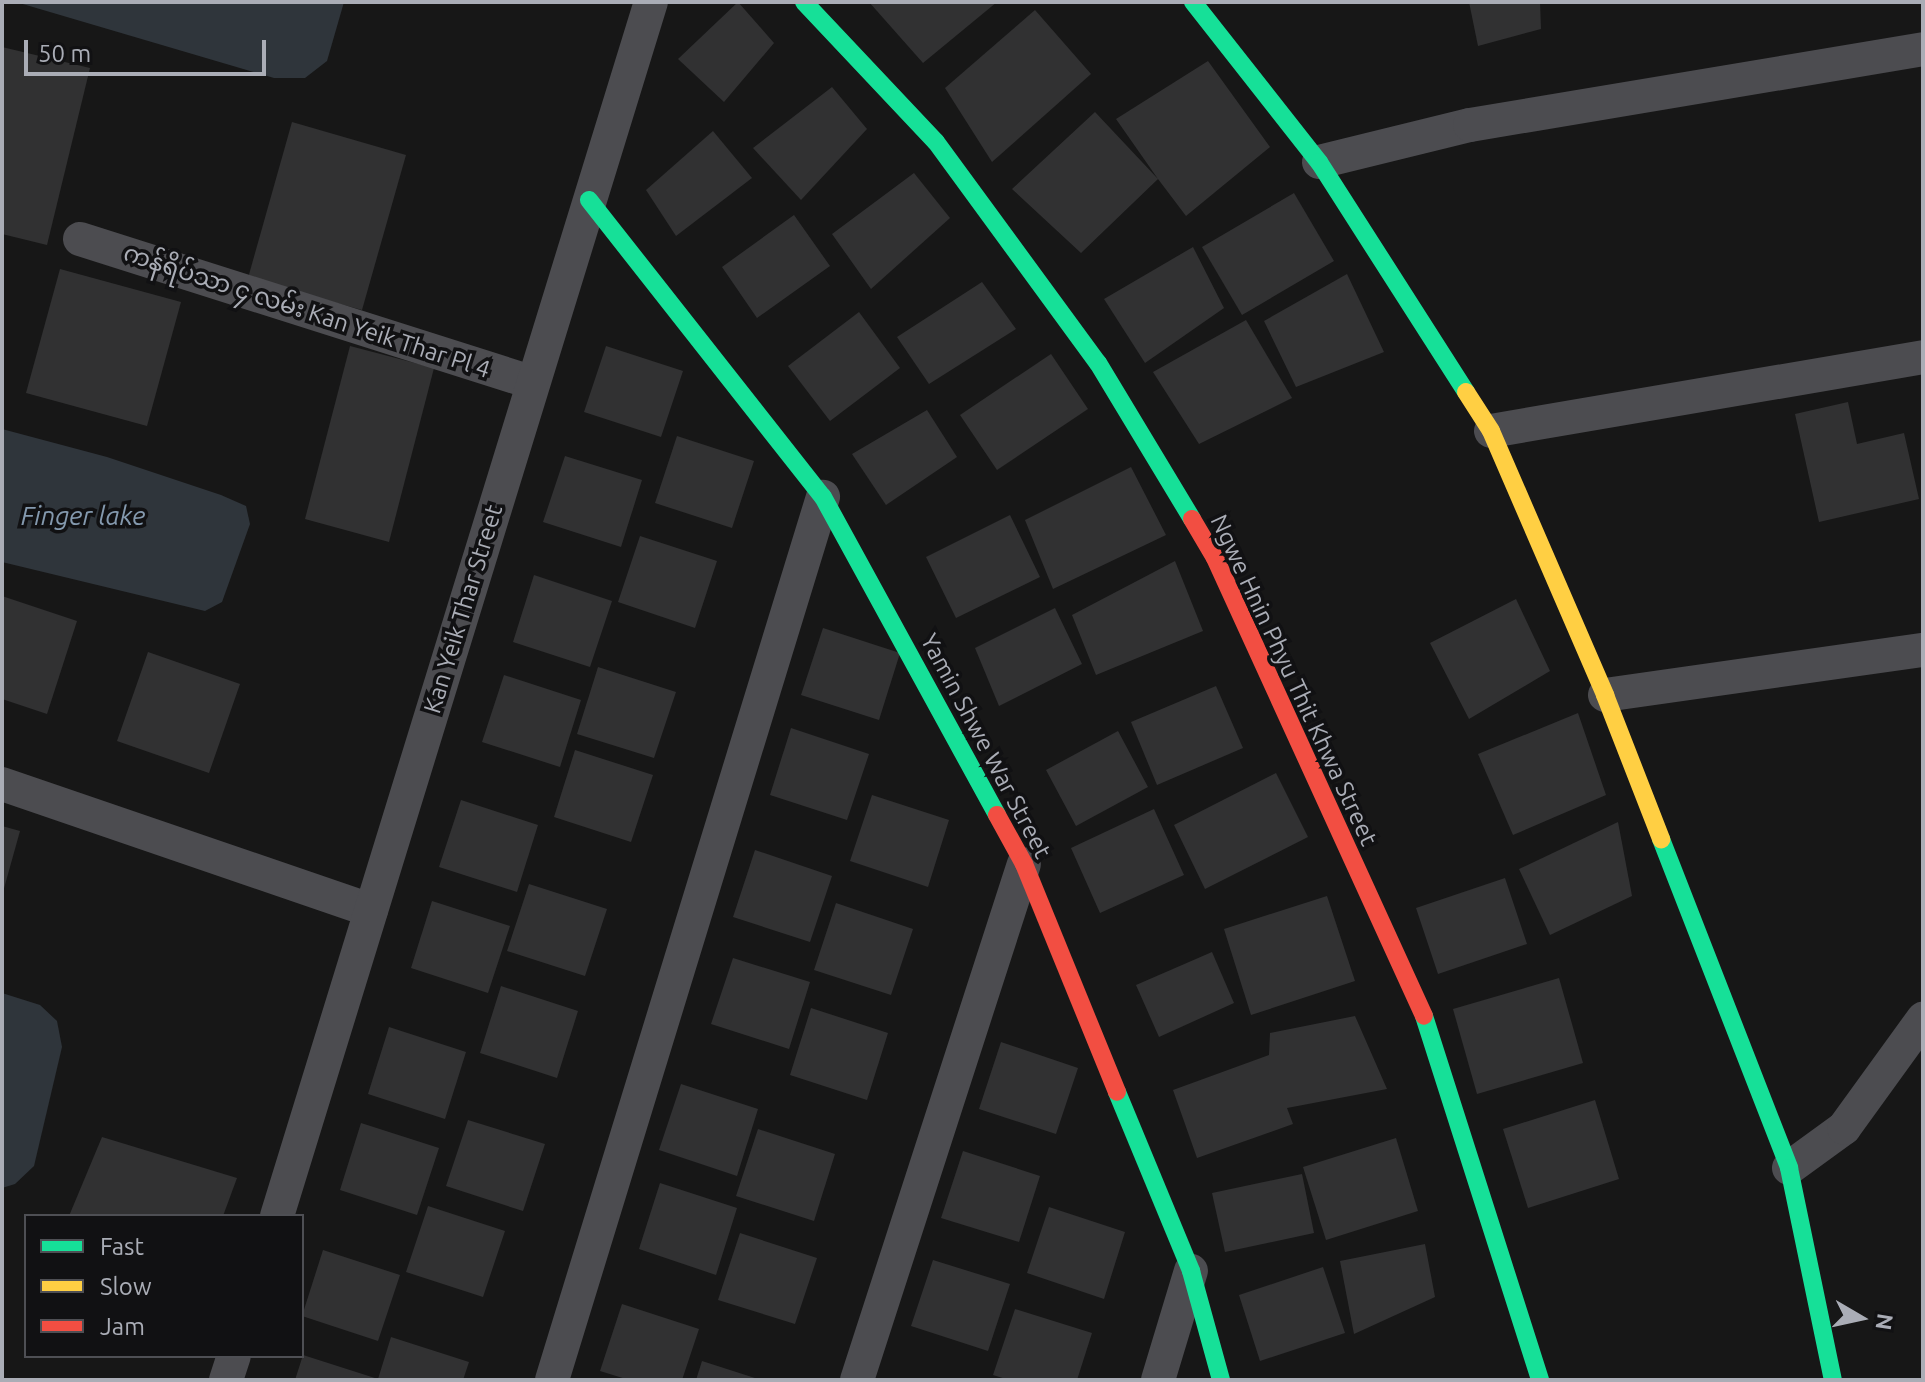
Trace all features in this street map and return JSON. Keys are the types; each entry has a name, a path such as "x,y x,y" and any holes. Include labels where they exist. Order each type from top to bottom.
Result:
{"street":[{"name":"Kan Yeik Thar Street","path":"278,1214 651,2"},
{"name":"Ngwe Hnin Phyu Thit Khwa Street","path":"804,2 936,142 1098,363 1215,558 1420,1005 1540,1380"},
{"path":"1193,2 1319,162 1491,431 1605,695 1789,1168 1833,1380"},
{"path":"1319,162 1470,125 1923,49"},
{"name":"Yamin Shwe War Street","path":"589,200 823,497 1024,864 1191,1271 1221,1380"},
{"name":"ကန်ရိပ်သာ ၄ လမ်း Kan Yeik Thar Pl 4","path":"80,239 533,383"},
{"path":"1491,431 1923,357"},
{"path":"552,1380 823,497"},
{"path":"1605,695 1923,650"},
{"path":"2,784 371,910"},
{"path":"857,1380 1024,864"},
{"path":"1789,1168 1844,1128 1923,1019"},
{"path":"1158,1380 1191,1271"},
{"path":"226,1380 233,1358"}],"water":[{"path":"16,2 344,2 327,61 305,78 274,78"},
{"name":"Finger lake","path":"2,429 107,457 246,506 250,524 222,602 205,611 2,562"},
{"path":"2,993 40,1005 57,1021 62,1047 34,1166 15,1184 2,1188"}],"building":[{"path":"738,2 774,43 724,102 678,59"},
{"path":"869,2 997,2 923,63"},
{"path":"1469,2 1540,2 1541,29 1478,46"},
{"path":"1035,10 1091,74 992,162 945,88"},
{"path":"2,47 90,68 47,245 2,234"},
{"path":"1208,61 1270,147 1186,216 1116,119"},
{"path":"832,87 867,129 801,200 753,148"},
{"path":"1095,112 1158,179 1081,253 1012,189"},
{"path":"292,122 406,155 362,310 248,278"},
{"path":"713,131 752,178 676,236 646,190"},
{"path":"914,173 950,218 871,289 832,234"},
{"path":"1294,193 1334,261 1242,315 1202,247"},
{"path":"794,215 830,266 757,318 722,267"},
{"path":"1193,247 1224,308 1145,363 1104,299"},
{"path":"60,269 181,302 147,426 26,393"},
{"path":"1347,274 1384,352 1296,387 1264,321"},
{"path":"982,282 1016,329 929,384 897,337"},
{"path":"859,312 900,368 830,421 788,366"},
{"path":"1246,320 1292,398 1199,444 1153,372"},
{"path":"350,346 434,368 389,542 305,519"},
{"path":"606,346 683,371 661,437 584,412"},
{"path":"1051,354 1088,409 997,470 960,415"},
{"path":"1848,402 1857,444 1904,433 1919,499 1819,522 1795,414"},
{"path":"927,410 957,457 886,505 852,454"},
{"path":"677,436 754,461 732,528 655,503"},
{"path":"565,456 642,480 621,547 543,522"},
{"path":"1131,467 1166,535 1053,589 1025,520"},
{"path":"1010,515 1040,577 956,618 926,557"},
{"path":"640,536 717,561 695,628 618,602"},
{"path":"1175,561 1203,631 1096,675 1072,615"},
{"path":"534,575 612,601 590,667 513,642"},
{"path":"2,596 77,621 47,714 2,699"},
{"path":"1516,599 1550,671 1469,719 1430,643"},
{"path":"1055,608 1082,664 999,706 975,648"},
{"path":"823,628 900,653 879,720 801,695"},
{"path":"148,652 240,684 209,773 117,741"},
{"path":"598,667 676,692 654,758 577,734"},
{"path":"504,675 581,700 560,767 482,742"},
{"path":"1216,686 1243,748 1157,785 1131,722"},
{"path":"1578,713 1606,795 1513,835 1478,754"},
{"path":"791,728 869,754 847,820 770,795"},
{"path":"1118,731 1148,787 1076,826 1046,770"},
{"path":"575,750 653,775 631,842 554,817"},
{"path":"1276,773 1308,837 1205,889 1174,825"},
{"path":"872,795 949,820 928,887 850,861"},
{"path":"461,800 538,825 517,892 439,867"},
{"path":"1154,809 1184,875 1100,913 1071,848"},
{"path":"1618,822 1632,896 1550,935 1519,869"},
{"path":"2,826 20,831 3,892 2,891"},
{"path":"755,850 832,876 810,942 733,917"},
{"path":"1505,878 1527,944 1438,974 1416,908"},
{"path":"529,884 607,909 585,976 507,951"},
{"path":"1327,896 1355,981 1251,1015 1224,929"},
{"path":"432,901 510,926 488,993 411,968"},
{"path":"836,903 913,929 891,995 814,970"},
{"path":"1212,952 1234,1003 1159,1037 1136,985"},
{"path":"733,958 810,982 789,1049 711,1024"},
{"path":"1559,978 1583,1063 1477,1094 1453,1009"},
{"path":"501,986 578,1011 557,1078 480,1053"},
{"path":"811,1008 888,1033 867,1100 790,1075"},
{"path":"1355,1016 1387,1089 1287,1108 1293,1124 1197,1158 1173,1090 1269,1055 1270,1033"},
{"path":"389,1027 466,1052 445,1119 368,1094"},
{"path":"1001,1042 1078,1068 1056,1134 979,1109"},
{"path":"681,1084 758,1109 737,1176 659,1150"},
{"path":"1595,1100 1619,1179 1528,1208 1503,1129"},
{"path":"468,1120 545,1144 523,1211 446,1186"},
{"path":"361,1123 439,1148 417,1215 340,1190"},
{"path":"758,1129 835,1154 814,1221 736,1196"},
{"path":"102,1137 237,1178 224,1214 70,1214"},
{"path":"1396,1138 1418,1211 1326,1240 1303,1167"},
{"path":"963,1151 1040,1176 1019,1242 941,1218"},
{"path":"1302,1174 1314,1233 1225,1252 1212,1193"},
{"path":"660,1183 737,1208 716,1275 639,1249"},
{"path":"428,1206 505,1231 483,1297 406,1272"},
{"path":"1049,1207 1125,1232 1104,1299 1027,1273"},
{"path":"740,1233 817,1258 795,1324 718,1300"},
{"path":"1425,1244 1435,1297 1354,1334 1340,1261"},
{"path":"323,1250 400,1275 378,1341 304,1317"},
{"path":"933,1260 1010,1284 988,1351 911,1326"},
{"path":"1323,1267 1345,1333 1260,1361 1239,1295"},
{"path":"622,1304 699,1329 682,1380 629,1380 600,1371"},
{"path":"1015,1309 1092,1333 1077,1380 1009,1380 993,1375"},
{"path":"391,1337 469,1362 463,1380 295,1380 304,1355 378,1379"},
{"path":"702,1361 758,1379 696,1380"}],"traffic: fast":[{"path":"804,2 936,142 1098,363 1192,519"},
{"path":"1193,2 1319,162 1466,392"},
{"path":"589,200 823,497 997,815"},
{"path":"1661,839 1789,1168 1833,1380"},
{"path":"1424,1016 1540,1380"},
{"path":"1117,1092 1191,1271 1221,1380"}],"traffic: slow":[{"path":"1466,392 1491,431 1605,695 1661,839"}],"traffic: jam":[{"path":"1192,519 1215,558 1424,1016"},
{"path":"997,815 1024,864 1117,1092"}]}
